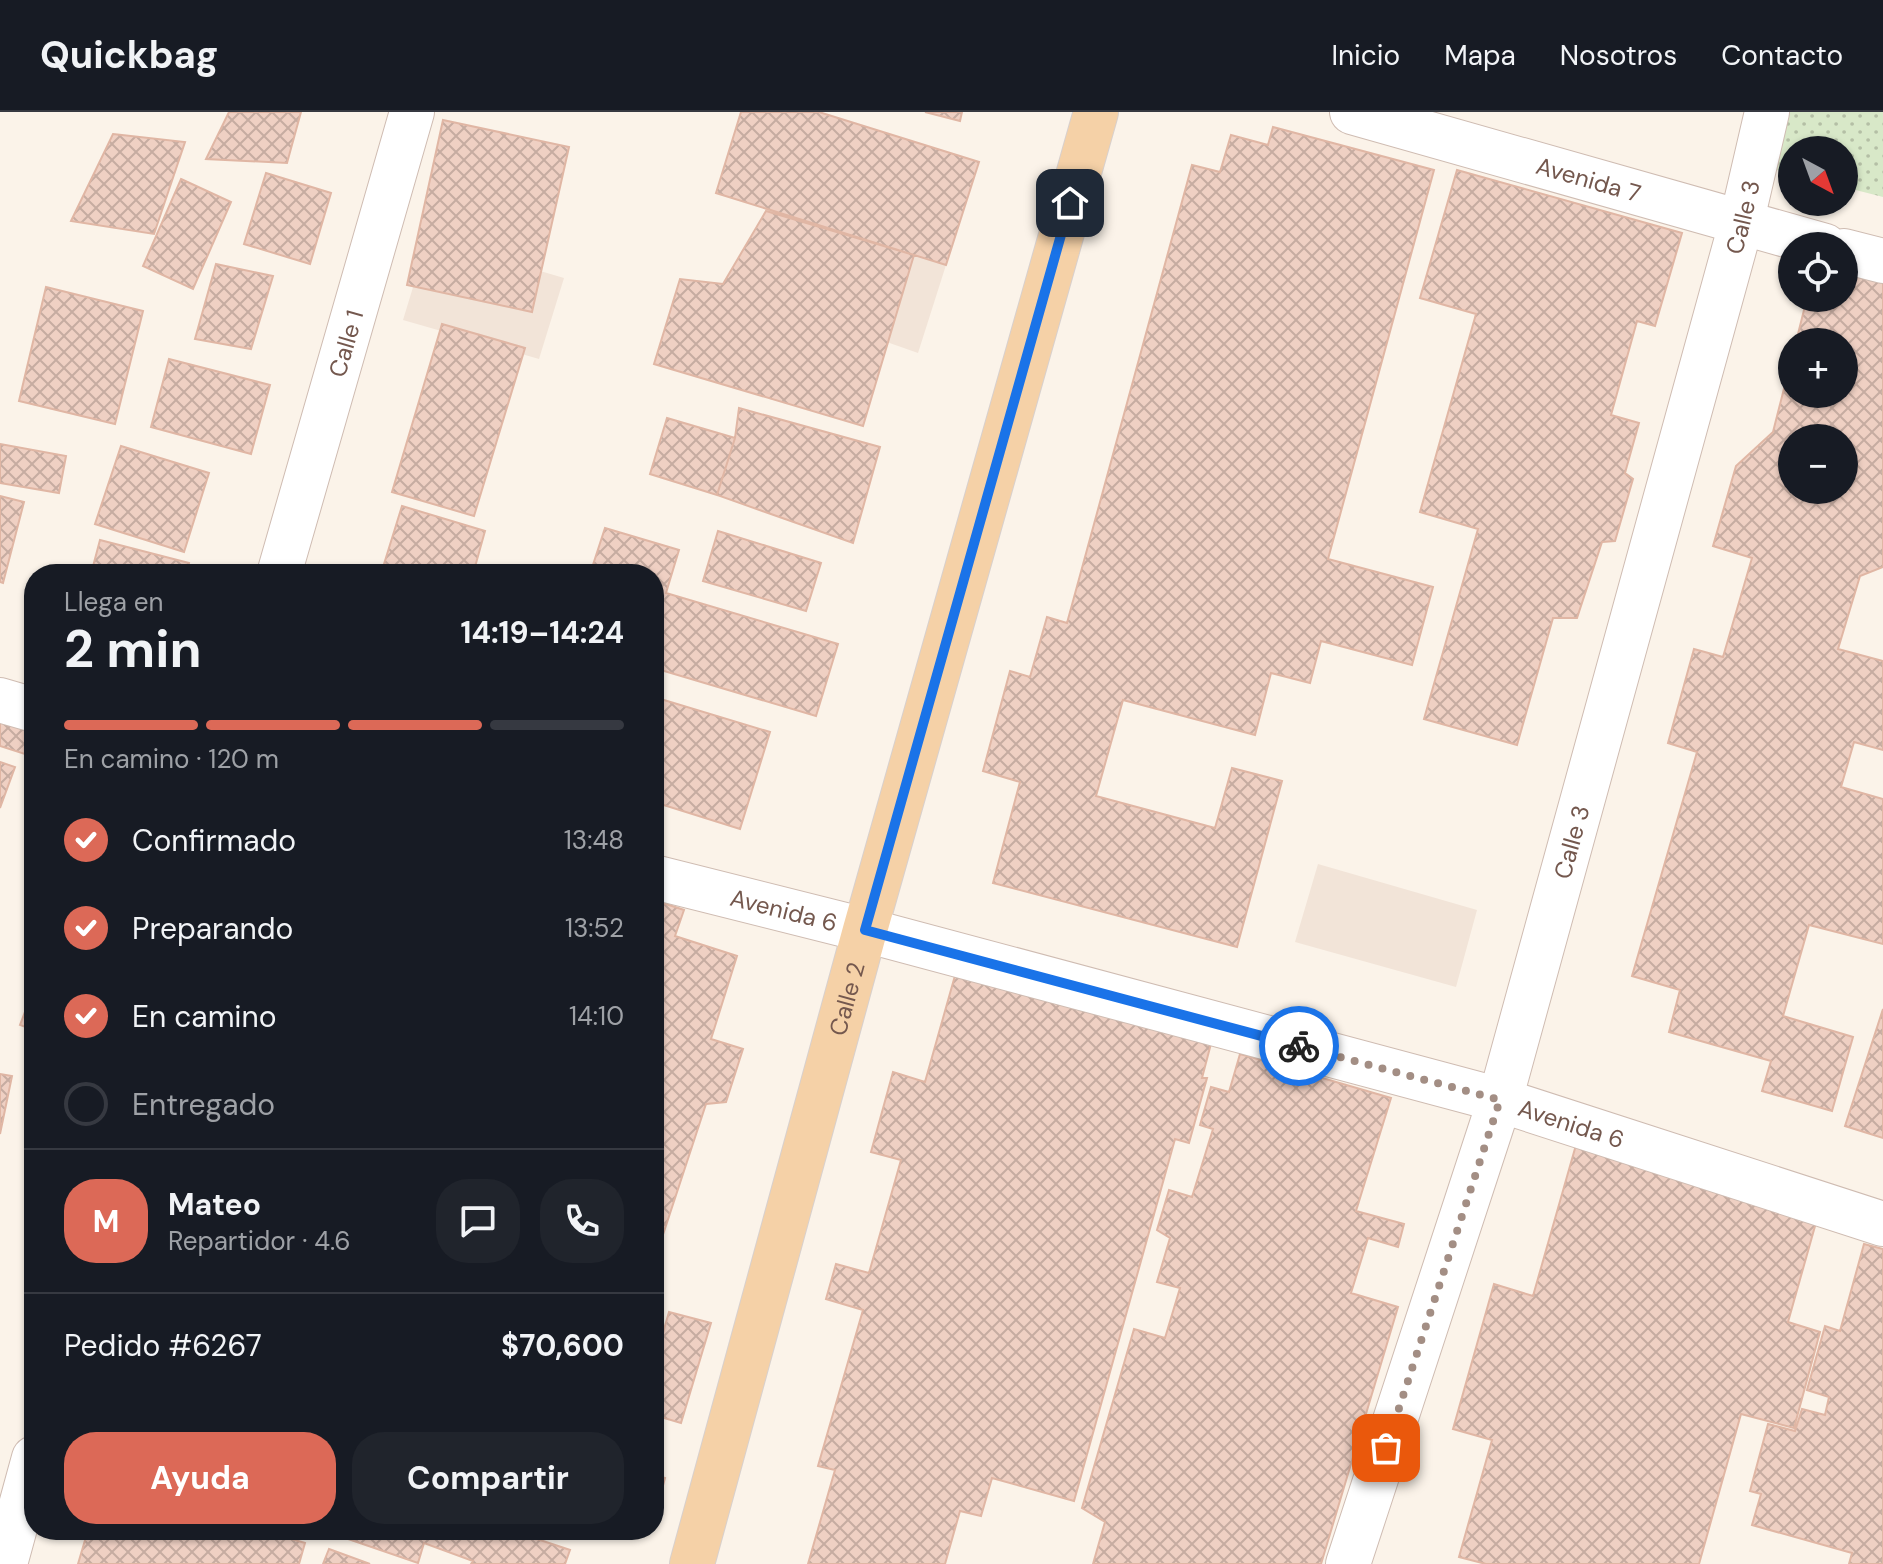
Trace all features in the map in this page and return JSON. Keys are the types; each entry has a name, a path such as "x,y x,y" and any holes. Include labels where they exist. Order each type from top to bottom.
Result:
{"main road":[{"name":"Calle 2","path":"692,1564 865,930 1096,112"}],"street":[{"name":"Calle 1","path":"282,564 412,112"},
{"name":"Avenida 7","path":"1352,112 1778,234"},
{"name":"Calle 3","path":"1348,1564 1500,1100 1741,224 1767,112"},
{"path":"1858,255 1883,261"},
{"path":"0,700 24,707"},
{"name":"Avenida 6","path":"664,880 865,930 1500,1100 1883,1224"},
{"path":"5,1564 24,1495"}],"shaded area":[{"path":"824,225 946,265 918,353 793,309"},
{"path":"428,238 564,278 539,359 403,320"},
{"path":"1318,864 1477,910 1456,987 1295,942"}],"green space":[{"path":"1787,112 1883,112 1883,197 1858,191 1858,136 1781,136"},
{"path":"1778,149 1778,170 1773,169"}],"building":[{"path":"229,112 301,112 287,163 206,159"},
{"path":"741,112 819,112 979,162 946,265 716,193"},
{"path":"925,112 962,112 960,121"},
{"path":"443,120 569,147 532,312 407,285"},
{"path":"1273,127 1434,170 1328,559 1433,587 1412,665 1321,641 1310,683 1271,673 1255,735 1123,700 1096,796 1215,828 1232,768 1282,781 1237,947 993,883 1020,782 983,771 1010,671 1030,677 1047,617 1067,623 1192,165 1220,172 1231,135 1268,145"},
{"path":"113,134 185,142 154,234 71,221"},
{"path":"1457,170 1682,233 1655,326 1637,321 1611,415 1639,423 1625,473 1633,479 1615,541 1602,542 1577,618 1553,618 1517,745 1424,719 1478,529 1420,512 1476,314 1420,298"},
{"path":"266,173 331,193 310,264 244,244"},
{"path":"181,179 231,202 193,289 143,266"},
{"path":"766,211 914,255 863,426 654,364 680,279 723,284"},
{"path":"216,264 273,276 251,349 195,339"},
{"path":"1858,276 1883,282 1883,567 1860,576 1838,649 1883,661 1883,750 1854,742 1841,787 1883,799 1883,944 1809,925 1783,1016 1853,1037 1832,1111 1762,1091 1771,1061 1669,1032 1680,990 1632,976 1697,752 1668,743 1694,649 1723,657 1752,558 1713,546 1736,466 1773,432 1779,408 1858,408 1858,328 1800,328 1804,312 1858,312"},
{"path":"46,287 143,311 115,424 19,401"},
{"path":"442,324 525,348 474,516 392,492"},
{"path":"169,359 270,385 251,454 151,427"},
{"path":"739,408 880,447 853,543 717,495 735,438"},
{"path":"667,418 735,438 717,495 650,474"},
{"path":"0,444 66,456 59,493 0,483"},
{"path":"121,446 209,473 184,552 95,524"},
{"path":"0,496 24,502 3,583 0,582"},
{"path":"402,506 485,531 476,564 384,564"},
{"path":"605,528 679,550 666,593 838,644 816,716 664,671 664,564 593,564"},
{"path":"718,531 821,563 806,611 703,581"},
{"path":"100,540 189,563 189,564 94,564"},
{"path":"0,700 24,707 24,754 0,746"},
{"path":"664,700 770,732 740,829 664,805"},
{"path":"0,762 15,767 0,808"},
{"path":"664,903 684,910 675,936 737,956 711,1039 743,1049 726,1102 706,1104 664,1232"},
{"path":"958,965 1213,1036 1202,1078 1207,1078 1189,1143 1175,1139 1074,1501 992,1478 981,1516 960,1511 945,1564 808,1564 835,1470 818,1466 863,1310 826,1299 836,1264 869,1273 901,1160 871,1152 893,1072 925,1082"},
{"path":"1883,1009 1883,1138 1845,1126"},
{"path":"1240,1054 1391,1098 1356,1211 1404,1224 1398,1247 1368,1238 1351,1293 1398,1307 1321,1564 1093,1564 1105,1522 1082,1508 1134,1329 1165,1338 1180,1288 1157,1282 1170,1238 1157,1230 1169,1190 1192,1197 1213,1129 1200,1125 1211,1087 1229,1092"},
{"path":"0,1074 12,1076 0,1134"},
{"path":"1576,1145 1819,1212 1788,1322 1820,1332 1794,1428 1741,1414 1699,1564 1486,1564 1459,1557 1492,1440 1453,1429 1494,1284 1533,1296"},
{"path":"1864,1244 1883,1249 1883,1564 1849,1564 1852,1553 1752,1525 1761,1494 1750,1491 1768,1424 1795,1431 1802,1409 1825,1415 1829,1397 1807,1390 1825,1326 1840,1331"},
{"path":"669,1312 711,1323 681,1423 664,1418 664,1329"},
{"path":"85,1540 295,1540 305,1543 299,1564 78,1564"},
{"path":"351,1540 540,1540 570,1550 565,1564 471,1564 473,1561 424,1543 418,1563"},
{"path":"329,1549 370,1564 323,1564"}],"way so far":[{"path":"1299,1046 1500,1100 1386,1448"}],"route":[{"path":"1070,203 865,930 1299,1046"}]}
